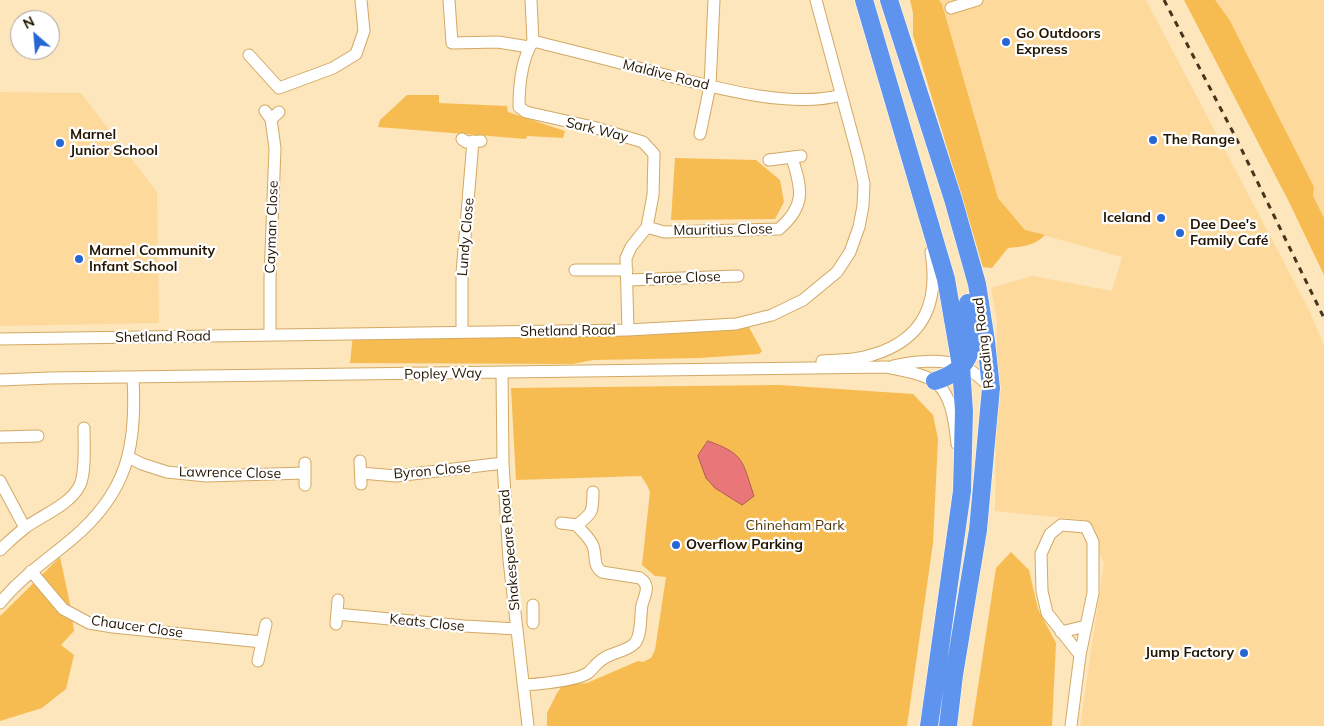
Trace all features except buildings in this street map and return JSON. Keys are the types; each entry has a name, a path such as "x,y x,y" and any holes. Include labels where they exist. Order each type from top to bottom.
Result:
{"highway":[{"name":"Reading Road","path":"864,0 946,278 961,366 964,410 962,490 929,726"},
{"name":"Reading Road","path":"889,0 977,284 991,388 978,530 954,675 948,726"},
{"path":"930,128 928,143 965,278 972,342 970,354 961,366 953,374 935,381"}],"street":[{"path":"249,55 279,88 333,68 356,54 364,31 361,0"},
{"name":"Maldive Road","path":"449,0 452,43 498,42 531,44 710,86 773,98 825,98 841,95"},
{"path":"531,0 531,44"},
{"path":"700,134 710,86 714,0"},
{"name":"Shetland Road","path":"0,339 628,330 736,324 772,315 803,300 837,272 850,252 863,206 864,184 852,130 816,0"},
{"path":"951,8 977,0"},
{"name":"Sark Way","path":"531,44 520,80 519,107 526,112 593,127 643,142 654,154 653,195 647,227 639,238"},
{"name":"Cayman Close","path":"270,335 270,278 275,148 272,114"},
{"name":"Lundy Close","path":"462,332 462,273 472,141"},
{"name":"Mauritius Close","path":"647,227 664,232 779,229 791,219 800,200 796,157 769,160"},
{"path":"796,368 808,363 851,359 875,354 898,344 912,334 922,323 929,307 933,288 928,213"},
{"name":"Faroe Close","path":"628,330 626,258 631,247 639,238"},
{"name":"Faroe Close","path":"575,270 627,275 738,276"},
{"name":"Popley Way","path":"887,368 899,364 935,362 961,366 981,378 991,388"},
{"name":"Popley Way","path":"0,380 887,368 920,375 935,381"},
{"name":"Shakespeare Road","path":"502,373 503,463 509,560 528,726"},
{"path":"0,603 31,572 91,521 122,477 133,433 133,378"},
{"path":"935,381 949,402 956,434 962,490"},
{"path":"0,550 25,528 76,492 81,483 83,473 84,428"},
{"path":"0,437 38,436"},
{"name":"Lawrence Close","path":"128,457 166,472 206,476 305,468 305,485"},
{"name":"Byron Close","path":"360,473 396,476 503,463"},
{"path":"0,481 25,528"},
{"path":"578,526 593,511 593,492"},
{"path":"524,685 557,682 588,673 597,662 628,648 635,642 638,635 642,605 647,588 645,582 640,578 602,572 595,565 593,547 578,526 561,523"},
{"path":"1071,726 1080,655 1093,593 1093,542 1086,527 1061,525 1050,534 1041,554 1042,591 1047,613 1080,655"},
{"name":"Chaucer Close","path":"31,572 63,609 89,623 262,642"},
{"name":"Keats Close","path":"338,600 337,619 464,626 517,624 533,621 533,605"},
{"path":"258,661 266,624"},
{"path":"1061,632 1086,626"}],"shaded area":[{"path":"939,0 1146,0 1308,308 1324,345 1324,726 1080,726 1104,563 1085,520 995,511 997,322 991,288 1032,276 1112,291 1122,257 1025,230 998,198 942,4"},
{"path":"1197,0 1324,0 1324,247"},
{"name":"Marnel Community Infant School","path":"0,92 81,93 157,192 159,323 0,326"},
{"path":"708,441 736,455 744,467 754,496 742,505 715,488 706,478 698,456"}],"green space":[{"path":"910,0 939,0 942,4 998,198 1025,230 1045,235 1032,244 1008,248 992,268 983,267 913,35 913,13"},
{"path":"1184,0 1215,0 1229,19 1314,187 1313,196 1324,218 1324,275 1288,200"},
{"path":"407,95 439,95 439,103 507,106 508,112 565,131 563,138 527,136 526,139 378,127 380,120"},
{"path":"675,158 756,160 780,180 784,202 775,219 671,220"},
{"path":"746,322 762,351 759,354 699,358 594,360 572,364 350,363 353,335"},
{"name":"Chineham Park","path":"779,385 913,394 933,415 938,439 933,543 907,726 547,726 547,713 563,685 587,683 638,661 643,662 651,658 655,650 666,577 655,576 642,565 650,492 641,476 516,480 511,388"},
{"path":"1011,552 1029,570 1038,609 1056,643 1052,726 972,726 996,568"},
{"path":"60,557 74,631 61,645 74,655 66,689 42,708 0,721 0,616"}],"railway":[{"path":"1164,0 1235,136 1324,318"}],"place":[{"name":"Go Outdoors Express","path":"1006,42"},
{"name":"The Range","path":"1153,140"},
{"name":"Marnel Junior School","path":"60,143"},
{"name":"Iceland","path":"1161,218"},
{"name":"Dee Dee's Family Café","path":"1180,233"},
{"name":"Marnel Community Infant School","path":"79,259"},
{"name":"Overflow Parking","path":"676,545"},
{"name":"Jump Factory","path":"1244,653"}]}
